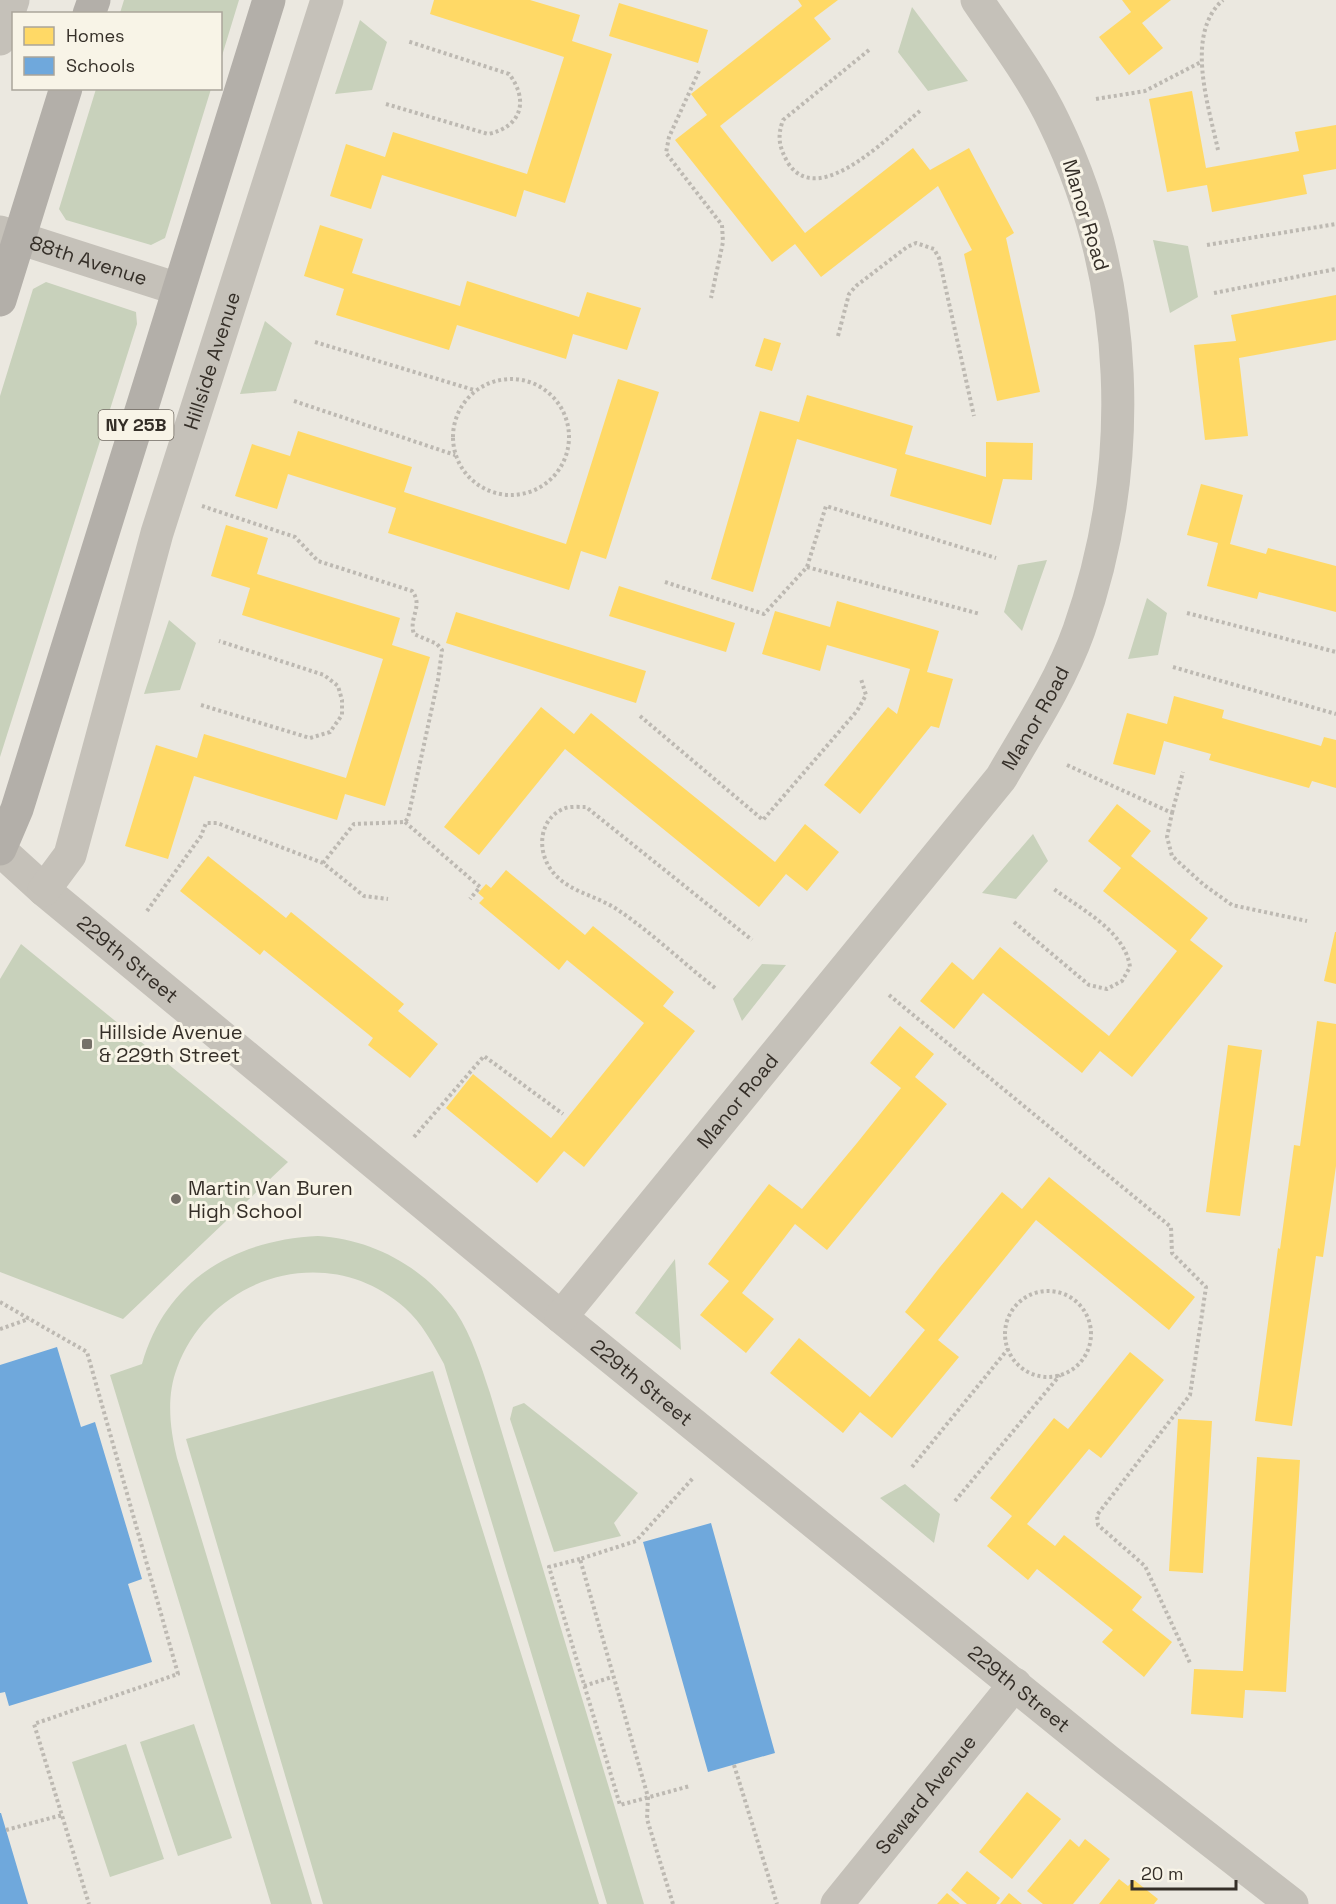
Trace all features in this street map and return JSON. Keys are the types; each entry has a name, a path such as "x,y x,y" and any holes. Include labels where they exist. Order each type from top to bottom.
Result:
{"main road":[{"name":"NY 25B","path":"0,850 17,809 269,0"},
{"path":"0,300 10,235 65,90"}],"street":[{"path":"0,39 13,0"},
{"name":"Hillside Avenue","path":"44,890 70,855 157,533 327,0"},
{"name":"Manor Road","path":"561,1317 1000,778 1049,698 1079,630 1108,525 1117,463 1119,395 1116,338 1099,243 1079,179 1029,74 977,0"},
{"name":"88th Avenue","path":"10,235 178,289"},
{"name":"229th Street","path":"0,850 44,890 561,1317 1292,1904"},
{"name":"Seward Avenue","path":"837,1904 1016,1684"}],"path":[{"path":"1218,150 1202,72 1202,61 1206,28 1215,7 1223,0"},
{"path":"386,104 488,134 502,131 516,118 522,103 518,86 509,74 407,41"},
{"path":"869,50 783,120 778,132 780,149 792,168 805,177 821,179 841,174 920,111"},
{"path":"1096,99 1144,91 1202,61"},
{"path":"699,71 669,137 666,153 714,211 722,225 723,242 711,298"},
{"path":"1208,245 1336,224"},
{"path":"838,336 849,294 856,286 907,247 916,243 934,249 947,292 974,416"},
{"path":"1214,293 1336,269"},
{"path":"315,342 474,390"},
{"path":"517,378 534,383 550,393 562,407 568,424 569,442 565,458 545,484 530,492 513,495 497,494 481,488 468,477 455,455 452,430 457,412 474,390 498,379 517,378"},
{"path":"294,401 455,455"},
{"path":"197,504 295,537 318,561 412,591 417,596 418,604 412,629 414,634 437,644 442,650 438,680 408,818 405,822"},
{"path":"665,582 764,614 807,567 826,506 996,558"},
{"path":"807,567 980,614"},
{"path":"1187,614 1336,652"},
{"path":"201,705 310,738 330,732 342,715 342,700 338,686 324,675 219,641"},
{"path":"1173,667 1336,714"},
{"path":"640,716 763,820 857,711 866,695 861,679"},
{"path":"1067,765 1172,813"},
{"path":"1183,772 1167,837 1172,856 1204,885 1232,905 1307,921"},
{"path":"715,988 617,910 582,894 552,872 541,850 542,835 549,820 563,808 586,807 752,940"},
{"path":"323,863 354,824 405,822 480,887 470,899"},
{"path":"147,911 201,836 206,823 217,823 323,863 364,896 388,899"},
{"path":"1014,922 1089,985 1107,989 1122,981 1130,967 1128,954 1118,939 1054,889"},
{"path":"889,996 1171,1227 1172,1253 1206,1287 1190,1395 1097,1515 1098,1525 1145,1566 1190,1663"},
{"path":"414,1137 484,1056 563,1114"},
{"path":"955,1502 1059,1375 1081,1362 1091,1339 1086,1313 1069,1296 1042,1291 1029,1295 1009,1315 1005,1328 1008,1349 1020,1366 1032,1374 1046,1377 1059,1375"},
{"path":"0,1302 87,1352 178,1674 34,1724 89,1904"},
{"path":"0,1329 30,1319"},
{"path":"912,1467 1008,1349"},
{"path":"690,1786 621,1805 549,1568 636,1542 694,1477"},
{"path":"580,1559 648,1797 647,1819 673,1904"},
{"path":"584,1686 612,1677"},
{"path":"734,1765 777,1904"},
{"path":"6,1830 62,1815"}],"green space":[{"path":"124,0 239,0 222,56 222,12 120,12"},
{"path":"912,7 968,81 928,91 898,52"},
{"path":"360,20 387,42 372,90 335,94"},
{"path":"96,90 211,90 165,238 151,245 66,220 59,209"},
{"path":"1153,240 1188,246 1198,297 1170,313"},
{"path":"46,282 136,312 137,324 0,757 0,396 33,289"},
{"path":"265,321 292,343 276,391 240,394"},
{"path":"1047,560 1022,631 1004,612 1018,565"},
{"path":"1147,598 1167,613 1158,655 1128,659"},
{"path":"169,620 196,643 180,690 144,694"},
{"path":"1033,834 1048,861 1016,899 982,893"},
{"path":"21,944 288,1162 123,1319 0,1272 0,979"},
{"path":"762,964 786,965 742,1021 733,999"},
{"path":"318,1236 358,1243 395,1258 413,1269 443,1296 467,1331 490,1393 644,1904 607,1904 444,1364 417,1320 405,1308 375,1287 342,1276 308,1273 275,1278 244,1290 216,1310 193,1336 177,1368 170,1402 172,1436 177,1458 312,1904 271,1904 110,1375 142,1364 153,1335 168,1309 186,1288 208,1270 232,1256 258,1246 287,1239"},
{"path":"675,1259 681,1350 635,1313"},
{"path":"433,1371 599,1904 323,1904 186,1439"},
{"path":"524,1403 638,1493 614,1523 621,1536 554,1552 510,1419 513,1407"},
{"path":"905,1484 940,1514 934,1543 880,1498"},
{"path":"194,1724 232,1838 178,1856 140,1742"},
{"path":"126,1744 164,1859 110,1877 72,1762"}],"building: Homes":[{"path":"434,0 530,0 580,15 572,41 612,54 565,203 524,190 516,217 382,175 371,209 330,196 346,144 385,157 393,132 527,174 564,57 430,14"},
{"path":"798,0 838,0 814,18 831,39 720,126 805,233 913,148 930,170 969,148 1014,233 1006,238 1040,392 997,401 964,254 972,250 938,186 821,277 795,244 772,262 675,140 707,115 691,94 802,6"},
{"path":"1122,0 1171,0 1142,23 1163,48 1129,75 1099,37 1131,12"},
{"path":"619,3 708,30 698,63 609,36"},
{"path":"1192,91 1206,168 1299,151 1295,132 1336,125 1336,169 1303,175 1307,194 1212,212 1207,185 1167,192 1149,99"},
{"path":"320,225 363,239 352,273 460,306 467,281 579,317 587,292 641,308 627,350 573,334 566,359 457,325 449,350 336,315 344,289 304,276"},
{"path":"1336,295 1336,340 1239,358 1248,436 1205,440 1194,345 1236,341 1231,315"},
{"path":"764,338 781,343 772,371 755,366"},
{"path":"618,379 659,392 606,559 581,551 569,590 388,533 396,508 288,474 277,509 235,496 252,444 290,456 298,431 412,467 404,492 566,544"},
{"path":"807,395 913,426 905,454 986,477 986,442 1033,443 1032,480 1003,479 991,525 890,496 897,469 797,439 753,592 711,579 760,411 799,422"},
{"path":"1201,484 1243,495 1230,544 1266,554 1268,548 1336,566 1336,612 1259,592 1257,599 1207,586 1218,543 1187,535"},
{"path":"226,525 268,538 257,574 400,618 392,645 430,657 385,806 345,794 337,820 194,776 168,859 125,846 156,745 197,758 204,734 346,778 383,659 242,615 250,588 211,576"},
{"path":"619,586 735,623 726,652 609,616"},
{"path":"837,601 939,631 927,672 953,679 939,728 931,726 860,814 824,785 888,707 897,714 910,669 827,645 820,671 762,654 775,611 830,627"},
{"path":"456,612 646,671 636,703 446,643"},
{"path":"1174,696 1224,710 1222,718 1321,746 1324,737 1336,740 1336,788 1312,781 1309,788 1209,760 1211,754 1164,741 1155,775 1113,764 1127,713 1167,724"},
{"path":"541,707 574,734 591,713 775,862 805,824 839,852 807,891 786,874 759,907 565,749 479,855 444,827"},
{"path":"1117,804 1151,831 1131,856 1208,918 1190,940 1223,966 1132,1077 1100,1051 1082,1073 983,993 954,1029 920,1001 952,962 973,980 1000,947 1109,1036 1177,951 1103,891 1121,868 1088,841"},
{"path":"208,856 286,918 291,912 404,1004 398,1011 438,1044 410,1078 368,1045 373,1038 264,950 260,955 180,891"},
{"path":"506,870 585,935 593,926 674,992 663,1006 695,1031 584,1167 564,1151 537,1183 446,1108 473,1074 551,1138 644,1023 567,960 559,970 479,903 484,898 478,893 486,884 491,888"},
{"path":"1336,932 1336,984 1324,981"},
{"path":"1317,1021 1336,1024 1336,1166 1323,1257 1316,1256 1292,1426 1255,1421 1278,1248 1280,1249 1294,1145 1300,1146"},
{"path":"900,1026 934,1054 915,1077 947,1104 827,1250 795,1224 742,1293 774,1319 746,1353 700,1315 729,1281 708,1264 769,1184 802,1209 857,1143 901,1088 870,1063"},
{"path":"1228,1045 1262,1050 1240,1216 1206,1212"},
{"path":"1049,1177 1195,1297 1169,1330 1036,1220 938,1340 959,1357 892,1438 860,1412 843,1433 770,1373 799,1338 870,1397 925,1330 905,1312 940,1267 1002,1192 1022,1209"},
{"path":"1130,1352 1164,1380 1101,1458 1089,1449 1027,1524 1055,1546 1064,1535 1142,1597 1132,1610 1172,1642 1144,1677 1102,1642 1113,1630 1037,1569 1028,1580 987,1546 1012,1516 990,1498 1054,1418 1068,1429"},
{"path":"1178,1419 1212,1421 1203,1573 1169,1571"},
{"path":"1257,1457 1300,1460 1286,1692 1245,1690 1243,1718 1191,1714 1194,1669 1243,1671"},
{"path":"1027,1792 1061,1819 1012,1879 979,1852"},
{"path":"1070,1839 1079,1847 1085,1839 1110,1859 1073,1904 1043,1904 1027,1891"},
{"path":"967,1871 1000,1898 996,1904 967,1904 951,1890"},
{"path":"1119,1879 1128,1886 1134,1880 1158,1899 1154,1904 1099,1904"},
{"path":"947,1893 960,1904 937,1904"},
{"path":"1009,1893 1022,1904 1000,1904"}],"building: Schools":[{"path":"57,1347 81,1427 95,1422 142,1579 128,1584 152,1662 9,1706 5,1692 0,1693 0,1365"},
{"path":"711,1523 775,1753 708,1772 643,1542"},
{"path":"1,1813 28,1904 0,1904"}],"place":[{"name":"Hillside Avenue & 229th Street","path":"87,1044"},
{"name":"Martin Van Buren High School","path":"176,1199"}]}
